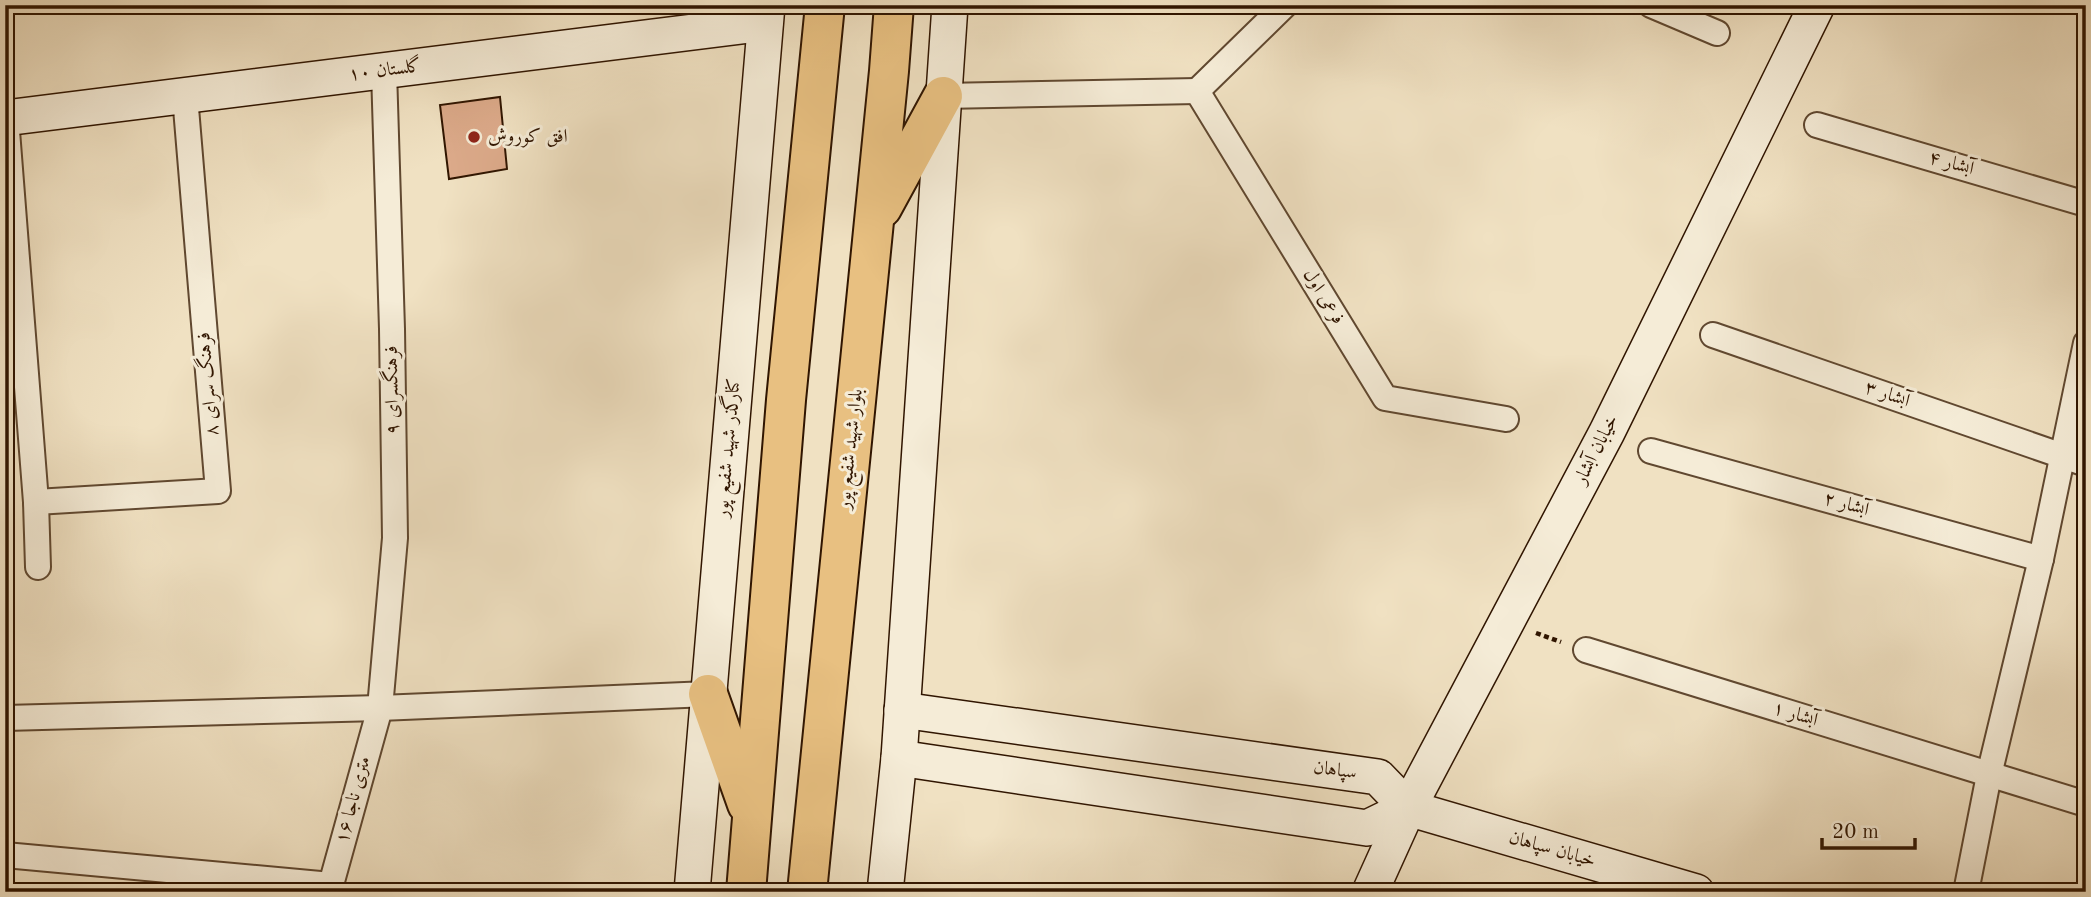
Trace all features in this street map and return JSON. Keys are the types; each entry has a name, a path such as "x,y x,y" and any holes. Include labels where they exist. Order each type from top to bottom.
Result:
{"main road":[{"path":"746,892 786,400 825,5"},
{"name":"بلوار شهید شفیع پور","path":"807,892 894,5"},
{"path":"874,222 943,96"},
{"path":"708,694 752,818"}],"street":[{"path":"886,892 899,758 950,5"},
{"path":"943,96 1197,91 1285,5"},
{"path":"1651,5 1717,33"},
{"name":"خیابان آبشار","path":"1370,892 1408,808 1607,432 1817,5"},
{"name":"گلستان ۱۰","path":"5,118 384,71 766,14"},
{"name":"کنارگذر شهید شفیع پور","path":"692,892 766,14"},
{"name":"فرهنگسرای ۹","path":"380,708 395,538 384,71"},
{"name":"فرعی اول","path":"1197,91 1385,398 1506,419"},
{"name":"فرهنگ سرای ۸","path":"36,502 218,491 185,96"},
{"path":"5,118 36,502 38,567"},
{"name":"آبشار ۴","path":"1817,125 2086,204"},
{"name":"آبشار ۳","path":"1713,335 2086,464"},
{"path":"1966,892 1989,775 2041,559 2086,343"},
{"name":"آبشار ۲","path":"1651,451 2041,559"},
{"name":"آبشار ۱","path":"1586,650 2086,804"},
{"path":"5,719 380,708 708,694"},
{"name":"۱۶ متری ناجا","path":"330,888 380,708"},
{"name":"سپاهان","path":"902,710 1378,778 1408,808"},
{"path":"899,758 1367,828 1408,808"},
{"name":"خیابان سپاهان","path":"1408,808 1696,892"},
{"path":"5,855 330,888"}],"path":[{"path":"1505,623 1586,650"}],"building":[{"name":"افق کوروش","path":"500,97 507,169 449,179 440,105"}],"place":[{"name":"افق کوروش","path":"474,137"}]}
